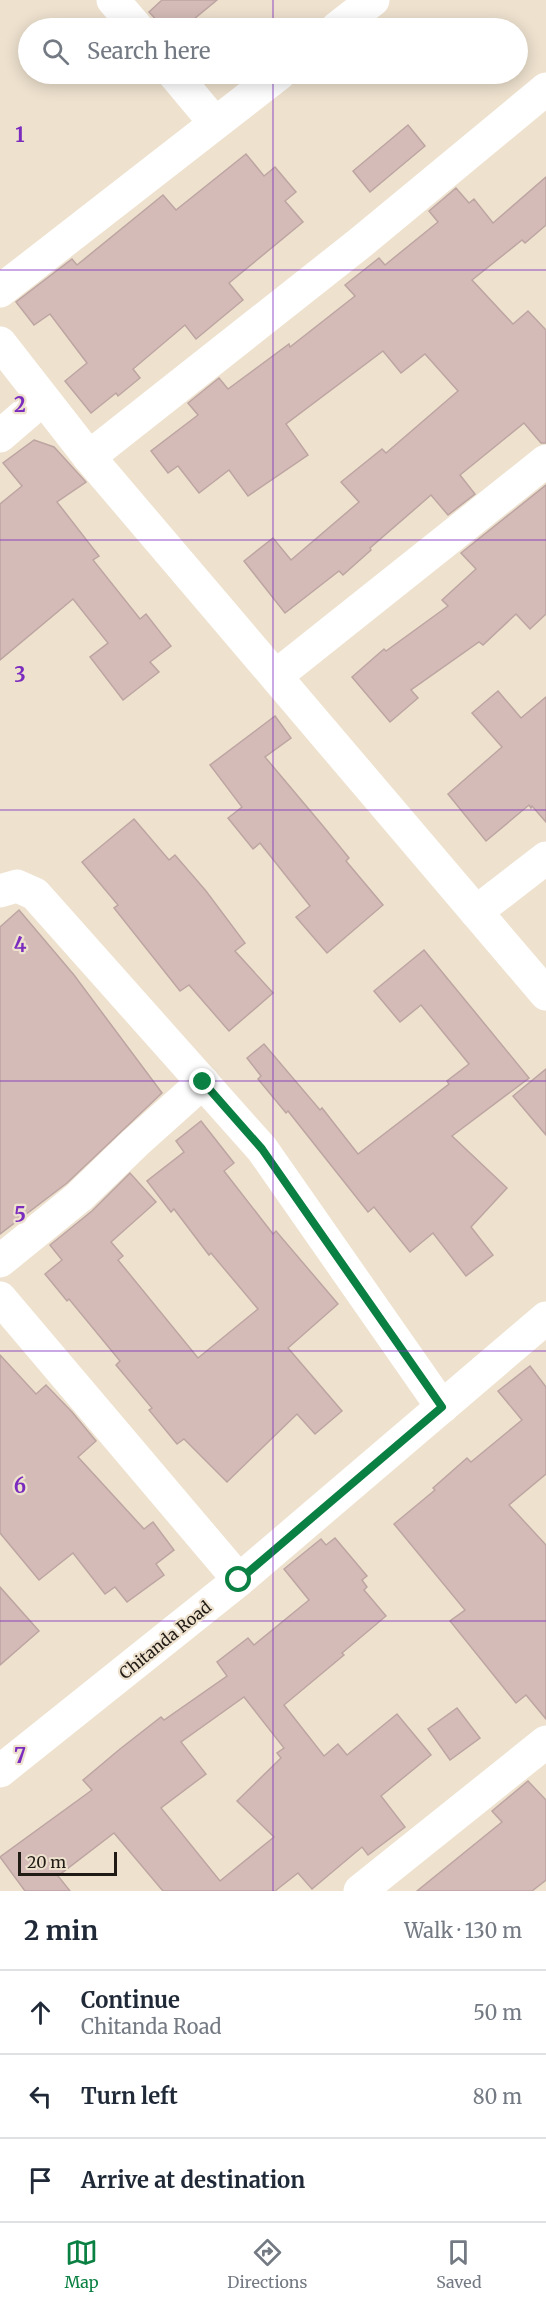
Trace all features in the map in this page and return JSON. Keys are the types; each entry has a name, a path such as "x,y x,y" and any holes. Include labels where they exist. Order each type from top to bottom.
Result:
{"street":[{"path":"113,0 128,18"},
{"path":"350,18 373,0"},
{"path":"182,84 215,123"},
{"path":"0,291 266,84"},
{"path":"89,457 360,243 546,89"},
{"path":"0,343 89,457 546,994"},
{"path":"0,436 43,399"},
{"path":"276,675 546,461"},
{"path":"476,912 546,858"},
{"path":"0,891 3,888 17,886 35,894 262,1149 442,1407"},
{"path":"0,1261 80,1197 135,1143 203,1082"},
{"path":"0,1298 239,1580"},
{"name":"Chitanda Road","path":"3,1762 239,1580 546,1318"},
{"path":"360,1891 546,1742"}],"building":[{"path":"162,0 217,0 195,18 155,18 149,12"},
{"path":"408,125 425,146 370,192 353,171"},
{"path":"246,154 264,176 275,167 296,192 285,201 303,222 229,283 243,300 196,339 185,325 133,369 140,378 118,396 116,393 91,413 65,381 87,363 50,314 34,325 16,302 72,259 77,265 163,195 176,210"},
{"path":"546,177 546,225 525,243 522,240 472,280 513,324 528,311 546,330 546,443 541,443 524,423 460,475 475,494 448,515 431,495 370,548 371,550 343,575 339,571 285,613 244,561 273,538 291,560 359,502 341,482 382,449 386,453 458,391 425,354 401,373 383,351 286,424 308,455 248,496 229,470 199,493 178,466 168,473 151,451 198,415 188,403 219,378 228,389 289,344 290,347 355,296 345,285 379,258 385,265 438,222 429,211 456,188 469,203 474,199 493,223"},
{"path":"34,440 54,447 86,482 57,502 99,556 93,560 140,619 146,614 171,646 150,662 159,672 123,700 90,657 108,643 73,599 0,660 0,504 22,486 3,463"},
{"path":"546,485 546,614 530,629 516,614 483,645 479,642 411,690 418,698 390,722 352,677 384,649 386,651 448,606 442,600 476,569 461,553"},
{"path":"498,691 521,718 546,697 546,822 529,805 486,841 448,794 502,747 472,713"},
{"path":"275,716 291,738 265,757 349,858 346,861 383,905 327,953 296,917 310,906 260,843 253,849 228,818 242,807 210,765"},
{"path":"134,819 169,860 175,855 206,891 245,943 235,951 273,993 229,1031 189,985 180,991 114,908 118,905 82,862"},
{"path":"19,910 74,975 162,1093 67,1183 0,1234 0,927"},
{"path":"424,950 529,1078 452,1136 507,1188 471,1227 493,1255 466,1276 433,1233 410,1252 374,1207 368,1212 288,1111 286,1113 258,1079 261,1076 247,1058 264,1044 320,1110 322,1108 358,1154 449,1084 447,1081 469,1064 421,1005 400,1022 374,991"},
{"path":"546,1069 546,1135 513,1096"},
{"path":"201,1121 234,1163 224,1171 273,1234 276,1231 338,1304 288,1348 342,1411 315,1434 297,1414 227,1482 184,1439 177,1444 149,1410 152,1408 116,1365 120,1361 69,1299 67,1301 45,1274 62,1260 50,1245 92,1211 130,1173 156,1202 111,1242 123,1256 118,1260 198,1358 258,1309 211,1253 209,1255 174,1209 171,1212 147,1181 184,1152 176,1141"},
{"path":"0,1355 36,1394 46,1385 72,1412 96,1441 78,1457 144,1529 153,1522 174,1550 156,1564 164,1575 127,1602 115,1587 105,1594 73,1553 39,1580 0,1533"},
{"path":"530,1366 546,1387 546,1474 509,1505 546,1545 546,1719 526,1695 516,1703 450,1621 465,1610 394,1524 435,1490 433,1488 467,1458 471,1462 522,1420 498,1391"},
{"path":"335,1538 367,1576 362,1580 367,1587 364,1590 386,1616 284,1705 324,1756 338,1744 347,1755 397,1714 431,1755 381,1796 405,1827 368,1855 362,1847 312,1889 298,1873 275,1891 163,1891 114,1833 58,1876 70,1891 25,1891 0,1857 92,1790 83,1780 120,1749 161,1717 164,1720 227,1676 217,1662 248,1638 254,1645 309,1600 284,1569 321,1539 326,1545","holes":["244,1697 284,1748 277,1753 281,1758 237,1801 274,1837 220,1881 161,1808 206,1774 181,1742"]},
{"path":"0,1587 39,1631 0,1665"},
{"path":"457,1708 480,1738 450,1760 428,1729"},
{"path":"528,1781 546,1800 546,1880 532,1891 417,1891 502,1822 492,1811"}],"route":[{"path":"203,1082 262,1149 442,1407 239,1580"}]}
